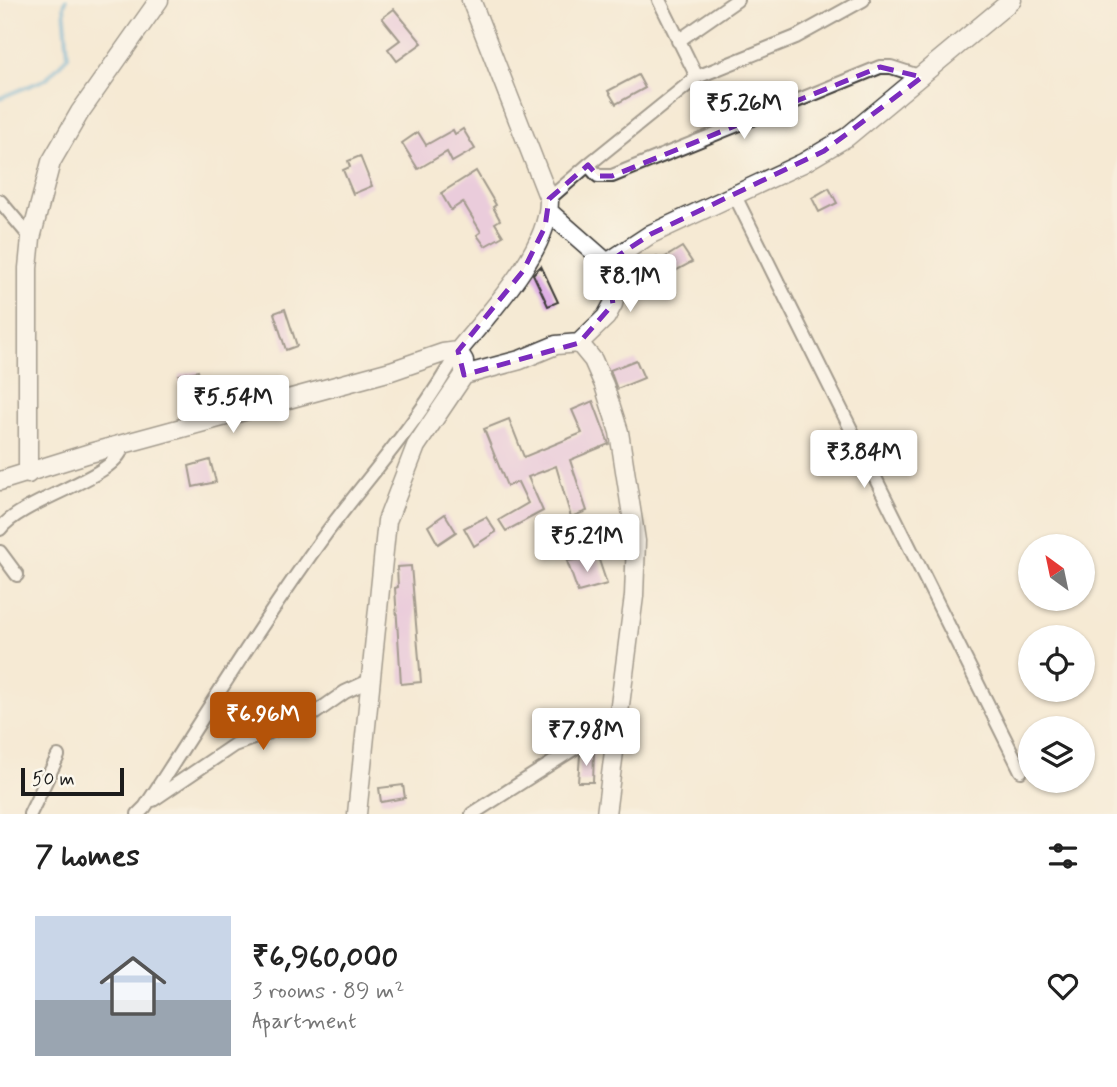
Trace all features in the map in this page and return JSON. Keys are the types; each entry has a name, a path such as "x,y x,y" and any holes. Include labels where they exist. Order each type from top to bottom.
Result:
{"street":[{"path":"28,474 28,268 31,238 51,162 80,112 159,0"},
{"path":"464,375 520,360 556,345 579,342 606,317 613,304 615,292 607,263 549,206 471,0"},
{"path":"659,0 697,77"},
{"path":"678,41 737,0"},
{"path":"141,811 270,614 328,531 436,391 458,351 523,271 545,227 549,206 587,165 697,77 796,37 863,0"},
{"path":"607,263 651,234 824,151 857,129 922,77 1012,0"},
{"path":"587,165 598,176 612,176 880,67 891,67 922,77"},
{"path":"735,196 1018,765"},
{"path":"0,201 31,238"},
{"path":"579,342 593,360 604,385 618,432 636,541 634,596 606,814"},
{"path":"357,814 387,522 416,446 464,375 464,361 458,351"},
{"path":"0,481 391,371 443,353 458,351"},
{"path":"0,529 12,516 31,504 114,463 123,452 124,444"},
{"path":"0,552 17,575"},
{"path":"141,811 234,745 308,718 345,692 371,680"},
{"path":"472,814 616,722"},
{"path":"30,814 58,757"}],"highlighted area":[{"path":"880,67 922,77 824,151 651,234 607,263 613,304 579,343 464,375 458,351 523,271 545,227 549,199 588,165 598,176 612,176"}],"building":[{"path":"394,9 422,43 397,61 388,49 400,40 382,18"},
{"path":"638,75 645,88 616,104 608,91"},
{"path":"463,129 475,149 452,162 447,152 418,169 402,143 418,132 426,145 453,130 455,134"},
{"path":"360,156 372,186 353,194 343,170 350,167 348,161"},
{"path":"476,171 496,205 493,207 500,220 495,223 503,236 485,246 477,235 481,232 463,202 451,210 441,193"},
{"path":"829,188 837,203 819,212 812,198"},
{"path":"682,247 692,262 644,288 633,270 657,257 659,261"},
{"path":"541,266 558,302 548,306 533,274"},
{"path":"285,309 297,346 286,350 274,313"},
{"path":"636,360 644,378 617,389 610,370"},
{"path":"198,371 203,391 200,391 202,400 185,404 179,375"},
{"path":"593,401 609,444 570,460 587,511 571,517 556,466 528,477 543,511 506,531 499,520 528,503 518,482 507,486 484,429 509,419 524,457 582,433 572,410"},
{"path":"210,460 216,482 193,487 189,466"},
{"path":"445,514 456,532 438,544 428,526"},
{"path":"486,517 496,532 474,546 464,528"},
{"path":"598,557 607,584 578,592 567,561"},
{"path":"411,566 421,682 401,684 395,588 398,587 397,567"},
{"path":"594,753 593,782 578,782 580,755"},
{"path":"403,785 405,798 381,802 379,788"}],"waterway":[{"path":"0,98 46,79 68,56 64,6 66,0"}]}
